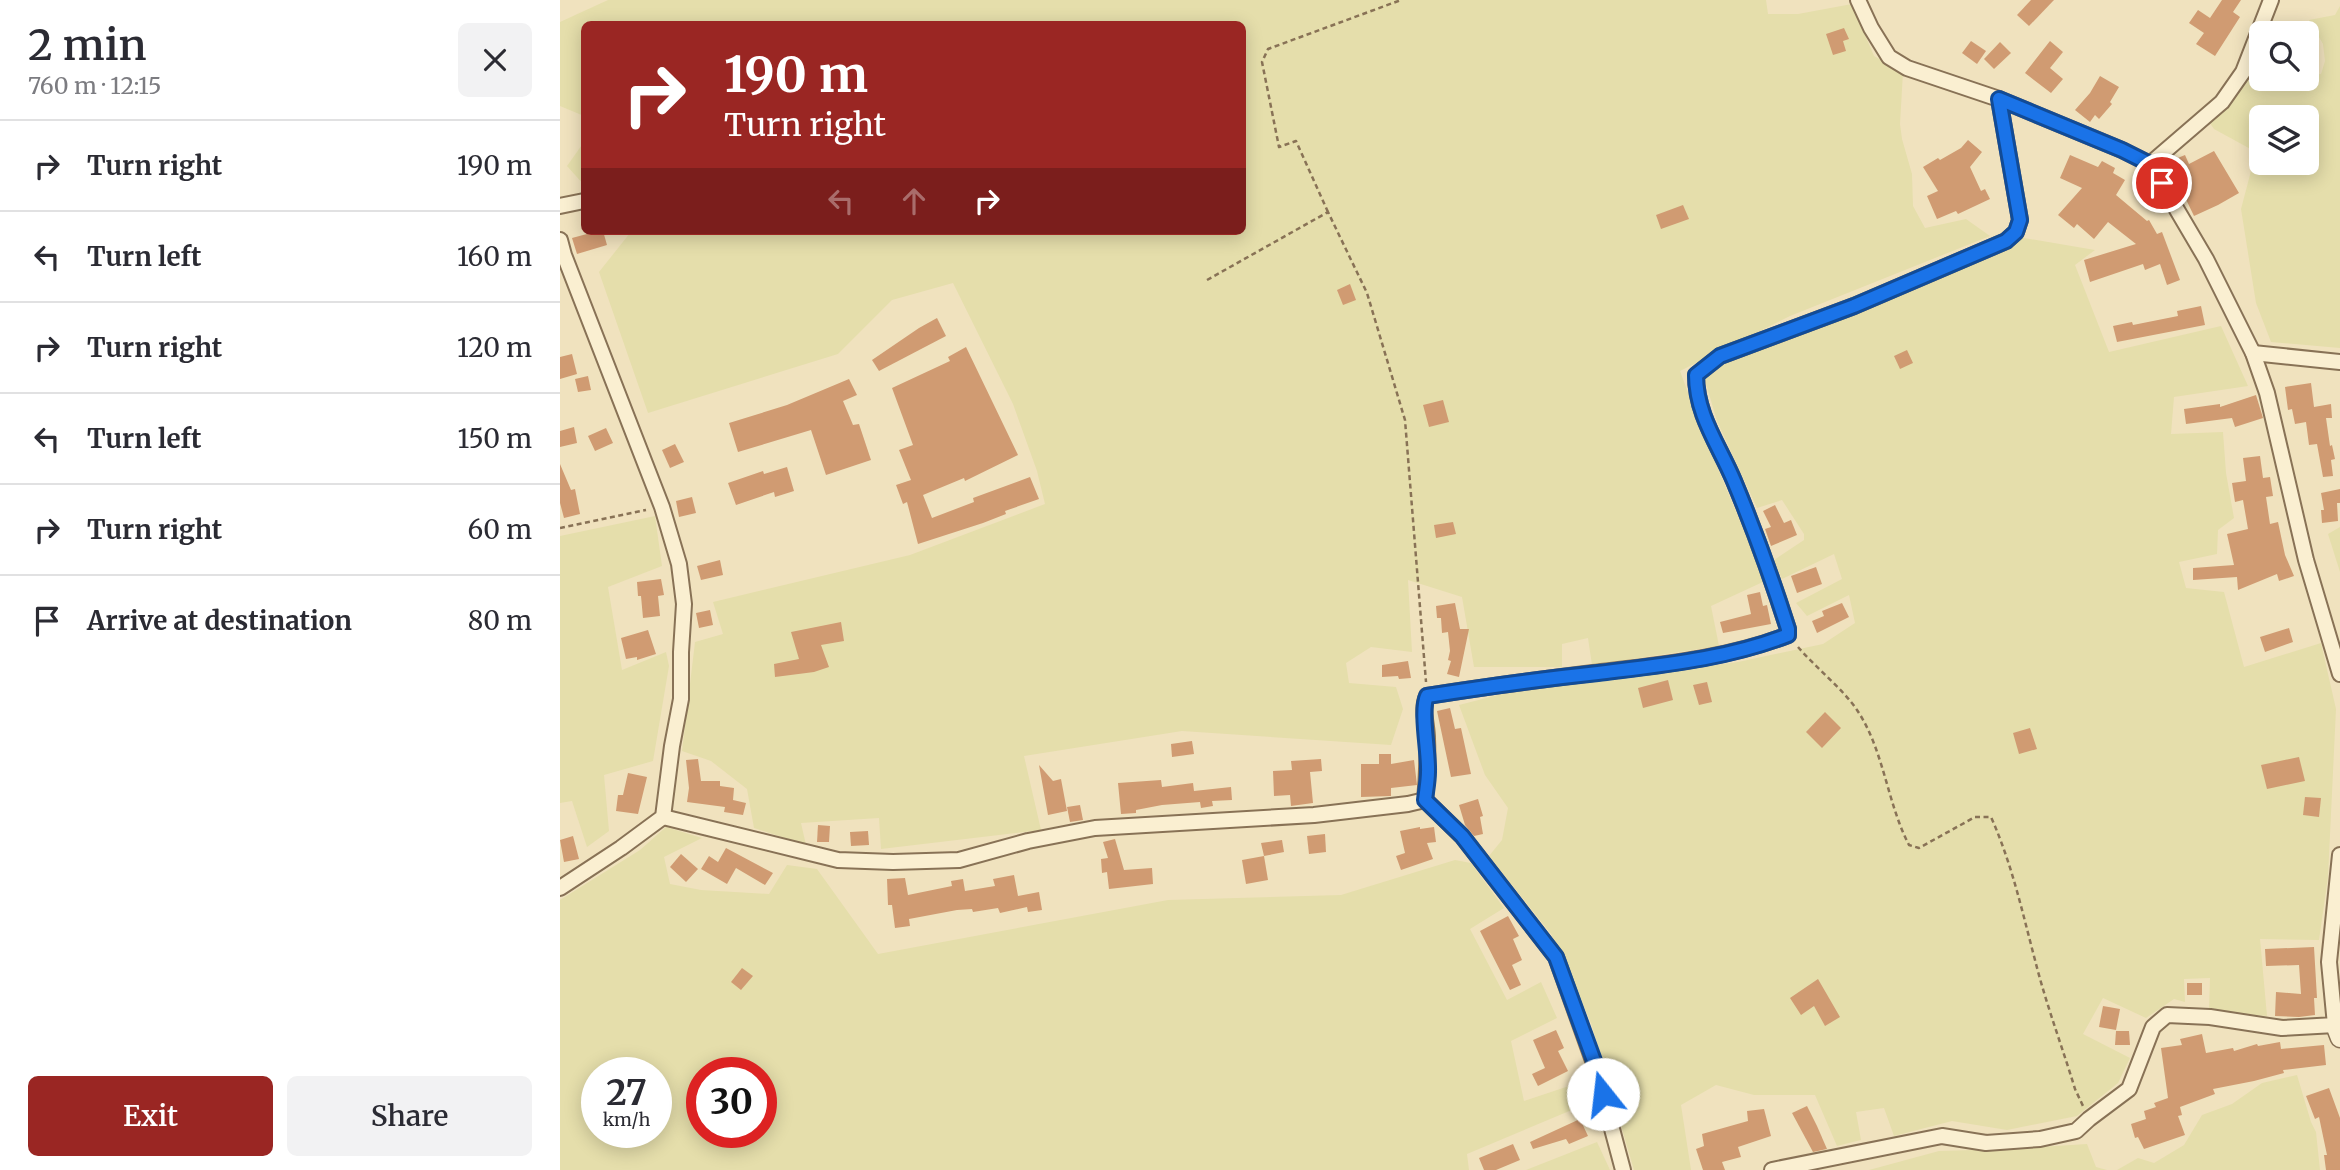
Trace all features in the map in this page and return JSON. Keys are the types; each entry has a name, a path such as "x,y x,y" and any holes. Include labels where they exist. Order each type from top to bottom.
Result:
{"street":[{"path":"1858,0 1889,57 1907,68 1999,99 2150,164 2206,260 2253,354 2267,393 2306,560 2340,674"},
{"path":"2150,164 2222,102 2243,72 2271,0"},
{"path":"1425,800 1428,774 1423,704 1427,696 1709,658 1759,646 1788,635 1768,569 1696,395 1696,375 1720,356 1854,306 2006,241 2016,232 2020,220 1999,99"},
{"path":"560,206 581,202"},
{"path":"560,240 662,507 679,564 684,604 681,699 663,817 560,888"},
{"path":"2253,354 2340,362"},
{"path":"663,817 838,860 893,862 959,860 1027,841 1095,828 1314,815 1425,800"},
{"path":"1425,800 1462,836 1556,957 1597,1069 1623,1170"},
{"path":"1772,1170 1942,1136 1986,1143 2040,1139 2076,1131 2129,1089 2153,1027 2167,1016 2210,1017 2282,1028 2337,1031 2329,962 2340,855"}],"path":[{"path":"1401,0 1268,49 1262,62 1279,147 1296,141 1367,293 1405,420 1427,696"},
{"path":"1207,280 1328,212"},
{"path":"560,528 662,507"},
{"path":"1788,635 1857,709 1874,743 1901,829 1909,845 1919,848 1975,817 1991,817 2004,845 2026,918 2035,961 2076,1089 2089,1119"}],"shaded area":[{"path":"608,0 1766,0 1768,14 1798,14 1852,4 1874,56 1903,72 1900,124 1902,139 1912,174 1913,206 1925,228 1966,219 1990,236 1790,316 1680,371 1765,581 1711,606 1719,646 1592,665 1588,638 1562,644 1562,667 1474,667 1462,597 1408,580 1412,652 1371,647 1346,663 1349,683 1396,687 1403,709 1391,745 1182,731 1024,756 1041,830 881,849 879,818 801,823 806,845 754,828 747,789 711,761 682,751 695,642 723,634 713,602 910,555 1045,504 1037,471 1013,404 953,283 892,300 838,354 648,413 599,272 628,235 1246,235 1246,21 581,21 581,115 560,106 560,22"},
{"path":"2340,6 2340,348 2271,342 2256,303 2241,209 2250,175 2319,175 2319,105 2249,105 2249,148 2214,129 2209,122 2249,80 2249,91 2319,91 2319,74 2325,61 2323,44 2319,37 2319,21 2309,20 2335,15"},
{"path":"581,146 581,182 567,166"},
{"path":"2018,237 2095,250 2075,265 2109,352 2221,326 2248,386 2174,397 2171,434 2223,432 2226,473 2234,518 2218,530 2217,554 2179,562 2186,588 2224,592 2244,667 2321,643 2336,709 2328,877 2319,940 2260,939 2267,1016 2209,1011 2210,978 2184,979 2185,1002 2174,999 2146,1018 2103,998 2083,1034 2130,1058 2118,1083 2077,1116 2007,1130 1952,1121 1894,1136 1884,1108 1856,1112 1861,1140 1837,1146 1815,1095 1754,1095 1716,1085 1681,1105 1691,1170 1634,1170 1591,1023 1551,934 1489,856 1502,840 1508,808 1485,775 1459,705 1502,694 1738,662 1823,644 1855,623 1849,595 1807,616 1796,603 1842,579 1834,554 1782,579 1774,560 1804,540 1804,534 1782,500 1757,508 1717,421 1704,377 1722,361 1816,329"},
{"path":"655,516 662,566 608,587 622,670 666,652 669,666 653,761 604,775 609,831 587,847 572,801 560,803 560,536"},
{"path":"2340,527 2340,572 2328,534"},
{"path":"666,827 702,838 664,857 670,884 701,890 769,894 787,865 817,869 878,954 1168,900 1341,895 1455,860 1471,863 1504,908 1470,929 1507,1000 1541,982 1557,1018 1511,1041 1524,1101 1578,1083 1586,1104 1467,1154 1469,1170 560,1170 560,900 640,850"},
{"path":"2297,1075 2316,1132 2320,1170 2117,1170 2138,1158 2154,1163 2184,1145 2202,1115 2232,1104 2262,1083"},
{"path":"1597,1142 1610,1170 1526,1170"},
{"path":"2087,1144 2096,1167 2107,1170 1869,1170 1939,1151"}],"building":[{"path":"2031,0 2054,0 2029,26 2017,15"},
{"path":"2222,0 2241,0 2233,12 2240,17 2215,56 2196,44 2204,33 2189,23 2198,10 2210,18"},
{"path":"1844,28 1849,39 1843,41 1846,51 1833,55 1826,34"},
{"path":"1971,41 1986,51 1977,64 1962,53"},
{"path":"2050,41 2063,52 2050,68 2063,79 2051,93 2025,73"},
{"path":"2000,42 2011,53 1994,69 1984,59"},
{"path":"2100,76 2119,87 2110,102 2112,104 2099,119 2095,115 2090,122 2075,110"},
{"path":"1968,140 1982,152 1970,167 1981,191 1985,189 1990,199 1958,214 1956,211 1937,219 1927,196 1938,191 1923,167 1961,148"},
{"path":"2214,151 2239,193 2194,216 2168,162 2185,155 2189,164"},
{"path":"2070,155 2098,167 2102,161 2115,168 2113,173 2125,180 2116,195 2149,220 2157,234 2162,232 2180,280 2167,285 2160,264 2145,270 2143,264 2090,282 2084,260 2136,244 2108,222 2094,239 2077,224 2074,228 2058,215 2082,188 2060,178"},
{"path":"1683,205 1689,219 1661,229 1656,215"},
{"path":"604,235 607,245 577,254 572,238"},
{"path":"1350,284 1356,300 1343,305 1337,290"},
{"path":"2201,306 2205,325 2117,342 2113,326 2178,316 2177,311"},
{"path":"937,318 946,336 879,371 872,360"},
{"path":"966,347 1018,455 965,481 964,478 923,495 932,518 974,502 973,498 1030,477 1039,499 1005,511 1006,514 983,523 918,544 907,502 903,504 896,485 911,480 899,450 913,445 892,388 950,361 948,357"},
{"path":"1907,350 1913,363 1900,369 1894,356"},
{"path":"572,354 577,374 560,379 560,357"},
{"path":"588,376 591,390 578,392 575,379"},
{"path":"849,379 857,395 843,401 853,425 859,424 871,460 826,475 811,430 738,452 729,423 787,405"},
{"path":"2311,383 2314,407 2331,404 2332,418 2326,418 2335,459 2331,460 2333,476 2323,477 2317,444 2309,445 2306,422 2295,424 2292,409 2288,410 2285,387"},
{"path":"2256,395 2263,418 2235,427 2232,418 2186,424 2184,409 2220,404 2220,407"},
{"path":"1443,400 1449,422 1429,427 1423,405"},
{"path":"574,427 577,443 560,447 560,431"},
{"path":"606,428 613,443 595,451 588,436"},
{"path":"675,444 684,462 670,468 662,450"},
{"path":"2260,456 2263,478 2270,477 2273,496 2266,497 2270,524 2278,522 2285,555 2294,576 2279,581 2277,574 2238,590 2237,577 2193,580 2193,568 2234,565 2227,534 2248,529 2243,500 2235,502 2232,483 2246,481 2243,458"},
{"path":"560,464 571,490 575,489 580,514 564,518 560,503"},
{"path":"787,467 794,491 775,497 774,492 736,505 728,483 763,471 764,474"},
{"path":"2340,489 2340,503 2337,503 2338,521 2322,523 2321,510 2324,510 2321,493"},
{"path":"692,497 696,513 679,517 676,501"},
{"path":"1775,505 1784,523 1791,520 1797,535 1771,546 1765,529 1771,527 1763,511"},
{"path":"1453,522 1456,534 1436,538 1434,525"},
{"path":"720,560 723,575 701,580 697,566"},
{"path":"1816,567 1822,584 1797,593 1791,576"},
{"path":"661,579 664,595 658,596 660,616 643,618 637,582"},
{"path":"1760,592 1763,606 1767,605 1771,624 1723,633 1720,622 1751,614 1747,595"},
{"path":"1455,603 1460,629 1469,629 1459,677 1447,674 1451,661 1448,660 1448,632 1442,633 1441,618 1437,618 1436,606"},
{"path":"1842,603 1849,617 1817,633 1812,621 1824,616 1822,611"},
{"path":"710,610 713,625 699,628 696,613"},
{"path":"841,622 844,641 821,645 829,667 814,672 775,677 774,664 799,659 791,632"},
{"path":"2289,628 2293,642 2265,652 2260,637"},
{"path":"648,630 656,654 637,660 637,657 626,659 621,638"},
{"path":"1408,661 1411,678 1382,677 1382,665"},
{"path":"1668,680 1673,700 1643,708 1638,688"},
{"path":"1707,682 1712,702 1699,705 1693,685"},
{"path":"1450,708 1455,729 1461,728 1471,774 1451,777 1437,711"},
{"path":"1825,712 1841,728 1822,748 1806,732"},
{"path":"2030,728 2037,749 2019,754 2013,733"},
{"path":"1192,741 1194,754 1172,757 1171,744"},
{"path":"1379,754 1391,754 1391,764 1414,760 1417,785 1391,788 1391,796 1361,797 1361,764 1379,764"},
{"path":"2299,757 2305,781 2267,789 2261,765"},
{"path":"698,759 701,781 720,781 720,786 734,788 733,800 746,803 743,815 724,812 725,807 687,802 689,788 686,760"},
{"path":"1321,759 1322,771 1310,772 1313,803 1291,806 1290,795 1274,796 1273,771 1292,770 1291,761"},
{"path":"1039,765 1053,781 1061,779 1067,811 1048,815"},
{"path":"628,773 647,777 638,814 616,811 618,795 623,795"},
{"path":"1161,780 1162,787 1193,783 1194,791 1231,787 1232,800 1212,801 1213,806 1201,808 1200,802 1162,805 1136,810 1136,813 1121,814 1118,783"},
{"path":"2305,797 2321,798 2319,817 2303,815"},
{"path":"1478,799 1483,816 1480,817 1483,834 1474,836 1465,825 1459,805"},
{"path":"1080,805 1083,820 1070,822 1067,807"},
{"path":"818,825 830,826 829,842 817,842"},
{"path":"1434,827 1436,842 1427,843 1433,859 1401,870 1396,856 1405,853 1400,831"},
{"path":"868,831 869,845 851,846 850,832"},
{"path":"1325,834 1326,852 1309,854 1307,836"},
{"path":"573,836 579,859 564,862 560,840"},
{"path":"1115,839 1124,870 1152,868 1153,884 1109,889 1107,872 1102,873 1101,859 1108,858 1103,842"},
{"path":"1282,840 1284,852 1264,856 1261,843"},
{"path":"726,848 773,873 765,885 736,868 727,884 701,869 709,856 718,862"},
{"path":"681,854 698,869 686,882 670,867"},
{"path":"1264,856 1268,880 1246,884 1242,860"},
{"path":"1014,875 1018,896 1039,892 1042,910 1028,912 1027,907 1000,913 998,908 973,912 972,909 957,910 909,919 910,926 895,928 892,905 888,905 887,879 905,878 908,895 952,886 951,881 963,879 965,891 995,886 993,879"},
{"path":"1508,916 1519,936 1513,939 1522,960 1512,965 1521,985 1510,990 1480,931"},
{"path":"2314,947 2317,998 2314,998 2315,1015 2275,1016 2276,992 2301,994 2299,965 2266,966 2265,949"},
{"path":"742,968 753,976 741,990 731,982"},
{"path":"1818,979 1840,1017 1825,1026 1814,1006 1801,1015 1790,998"},
{"path":"2187,983 2202,983 2202,995 2187,995"},
{"path":"2103,1006 2120,1009 2116,1030 2099,1027"},
{"path":"1556,1030 1564,1048 1558,1051 1568,1071 1538,1086 1532,1074 1545,1068 1533,1040"},
{"path":"2116,1031 2129,1031 2130,1045 2115,1045"},
{"path":"2202,1034 2206,1053 2233,1048 2234,1051 2257,1044 2280,1042 2281,1049 2324,1045 2326,1065 2283,1070 2284,1073 2213,1089 2215,1094 2180,1107 2182,1115 2178,1116 2185,1135 2144,1149 2138,1137 2135,1138 2131,1124 2146,1119 2144,1111 2156,1107 2154,1103 2168,1098 2161,1048 2182,1045 2180,1039"},
{"path":"2329,1088 2340,1118 2340,1170 2326,1170 2324,1155 2327,1155 2319,1117 2315,1119 2306,1096"},
{"path":"1807,1106 1827,1149 1813,1152 1792,1113"},
{"path":"1764,1109 1771,1136 1738,1147 1741,1157 1722,1162 1725,1170 1703,1170 1696,1149 1704,1146 1702,1134 1748,1121 1747,1111"},
{"path":"1580,1119 1588,1136 1569,1144 1566,1139 1533,1149 1530,1142"},
{"path":"1513,1144 1520,1160 1496,1170 1484,1170 1479,1158"}],"route":[{"path":"1603,1094 1597,1069 1556,957 1462,836 1425,800 1428,774 1423,704 1427,696 1709,658 1759,646 1788,635 1773,582 1733,479 1696,395 1696,375 1720,356 1854,306 2006,241 2016,232 2020,220 1999,99 2150,164 2162,183"}]}
